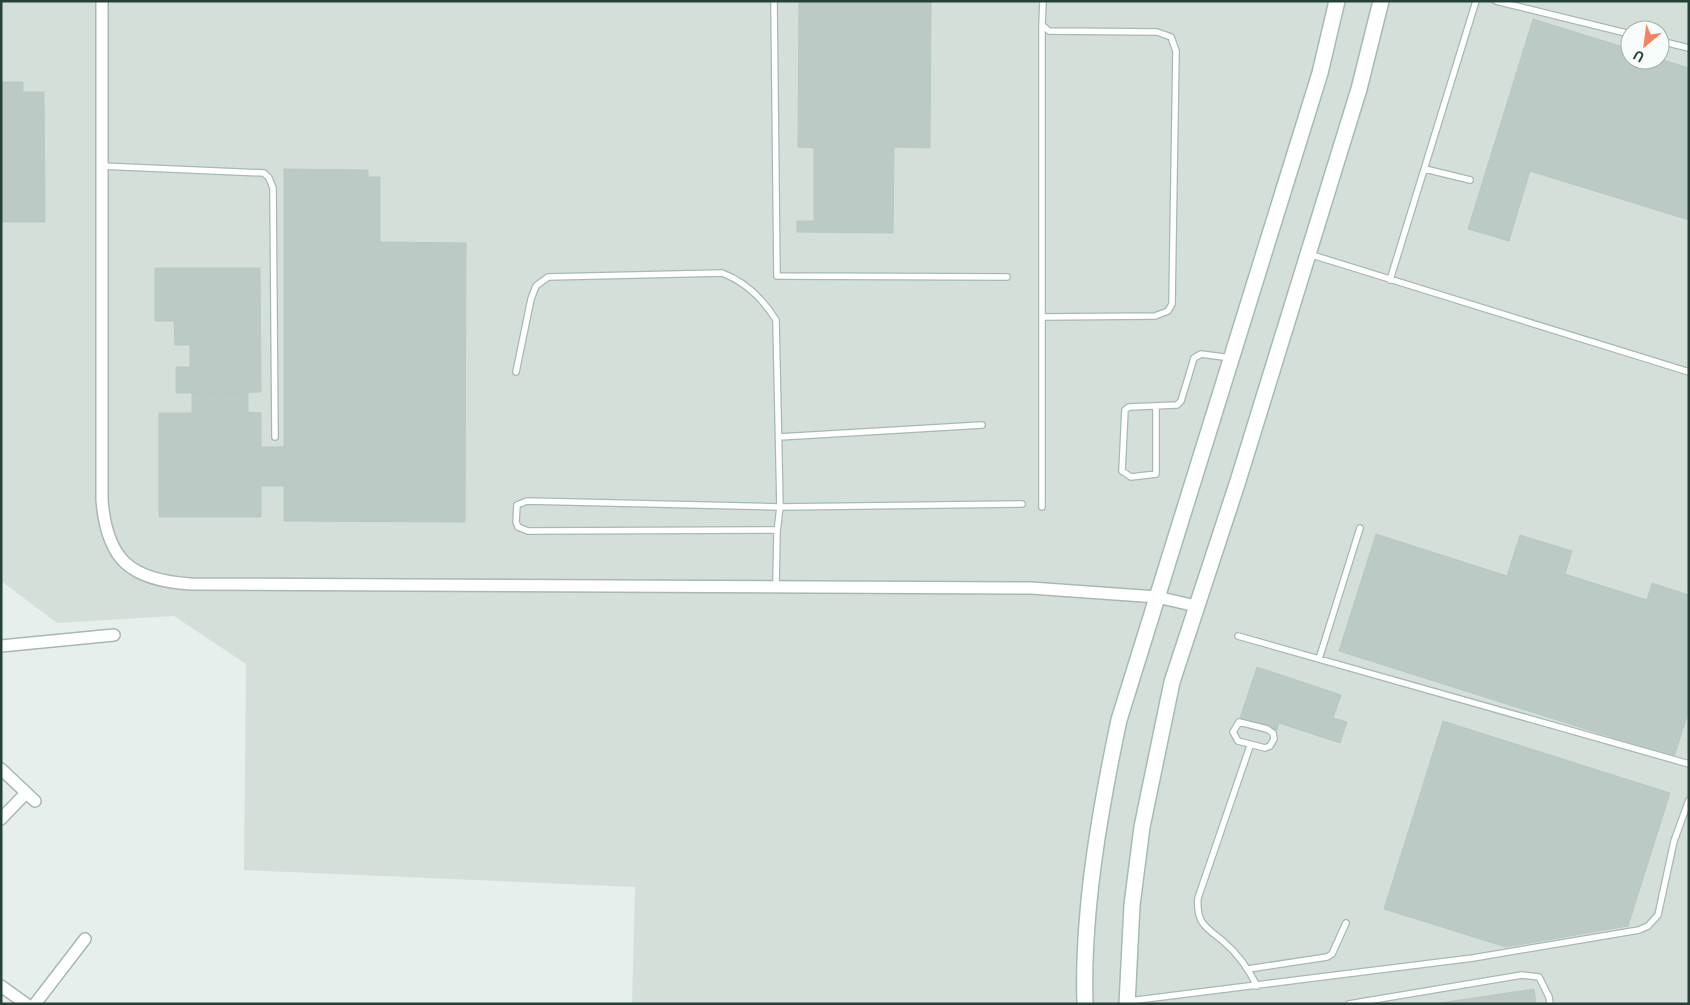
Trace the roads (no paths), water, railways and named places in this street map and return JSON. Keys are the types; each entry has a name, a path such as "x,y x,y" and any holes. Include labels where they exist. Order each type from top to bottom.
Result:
{"street":[{"path":"102,1 101,166 104,521 112,545 123,561 139,573 165,582 192,584 1031,588 1158,597 1196,606"},
{"path":"1084,1004 1088,928 1095,860 1119,720 1320,73 1337,1"},
{"path":"1127,1002 1132,905 1145,810 1172,682 1238,481 1359,89 1381,1"},
{"path":"1,646 114,635"},
{"path":"1,769 35,801"},
{"path":"1,819 26,793"},
{"path":"35,1004 85,939"},
{"path":"1,986 26,1004"}],"lane":[{"path":"774,1 777,276 1007,277"},
{"path":"1042,506 1043,1"},
{"path":"1390,280 1476,1"},
{"path":"1496,1 1620,32"},
{"path":"1042,25 1049,31 1056,32 1157,32 1171,37 1176,51 1172,304 1168,311 1156,316 1042,316"},
{"path":"1670,43 1689,48"},
{"path":"101,166 264,174 269,178 273,188 275,437"},
{"path":"1424,169 1470,180"},
{"path":"1307,253 1689,372"},
{"path":"516,372 530,299 536,286 548,277 722,273 746,286 766,304 776,320 780,507 777,532 776,586"},
{"path":"1156,406 1156,474 1131,477 1122,471 1125,410 1129,407 1156,406 1171,406 1180,401 1190,365 1197,356 1231,358"},
{"path":"779,437 982,425"},
{"path":"777,532 528,531 518,527 516,522 517,505 527,501 780,507 1022,504"},
{"path":"1319,659 1360,528"},
{"path":"1238,636 1689,764"},
{"path":"1240,722 1267,729 1274,735 1268,748 1250,746 1238,741 1234,737 1233,732 1240,722"},
{"path":"1250,746 1201,889 1197,910 1206,929 1224,942 1248,968 1257,986"},
{"path":"1127,1002 1350,972 1473,958 1639,930 1648,926 1658,915 1674,841 1689,800"},
{"path":"1248,968 1327,957 1332,954 1346,923"},
{"path":"1349,1004 1522,976 1539,977 1550,997 1550,1004"}]}
